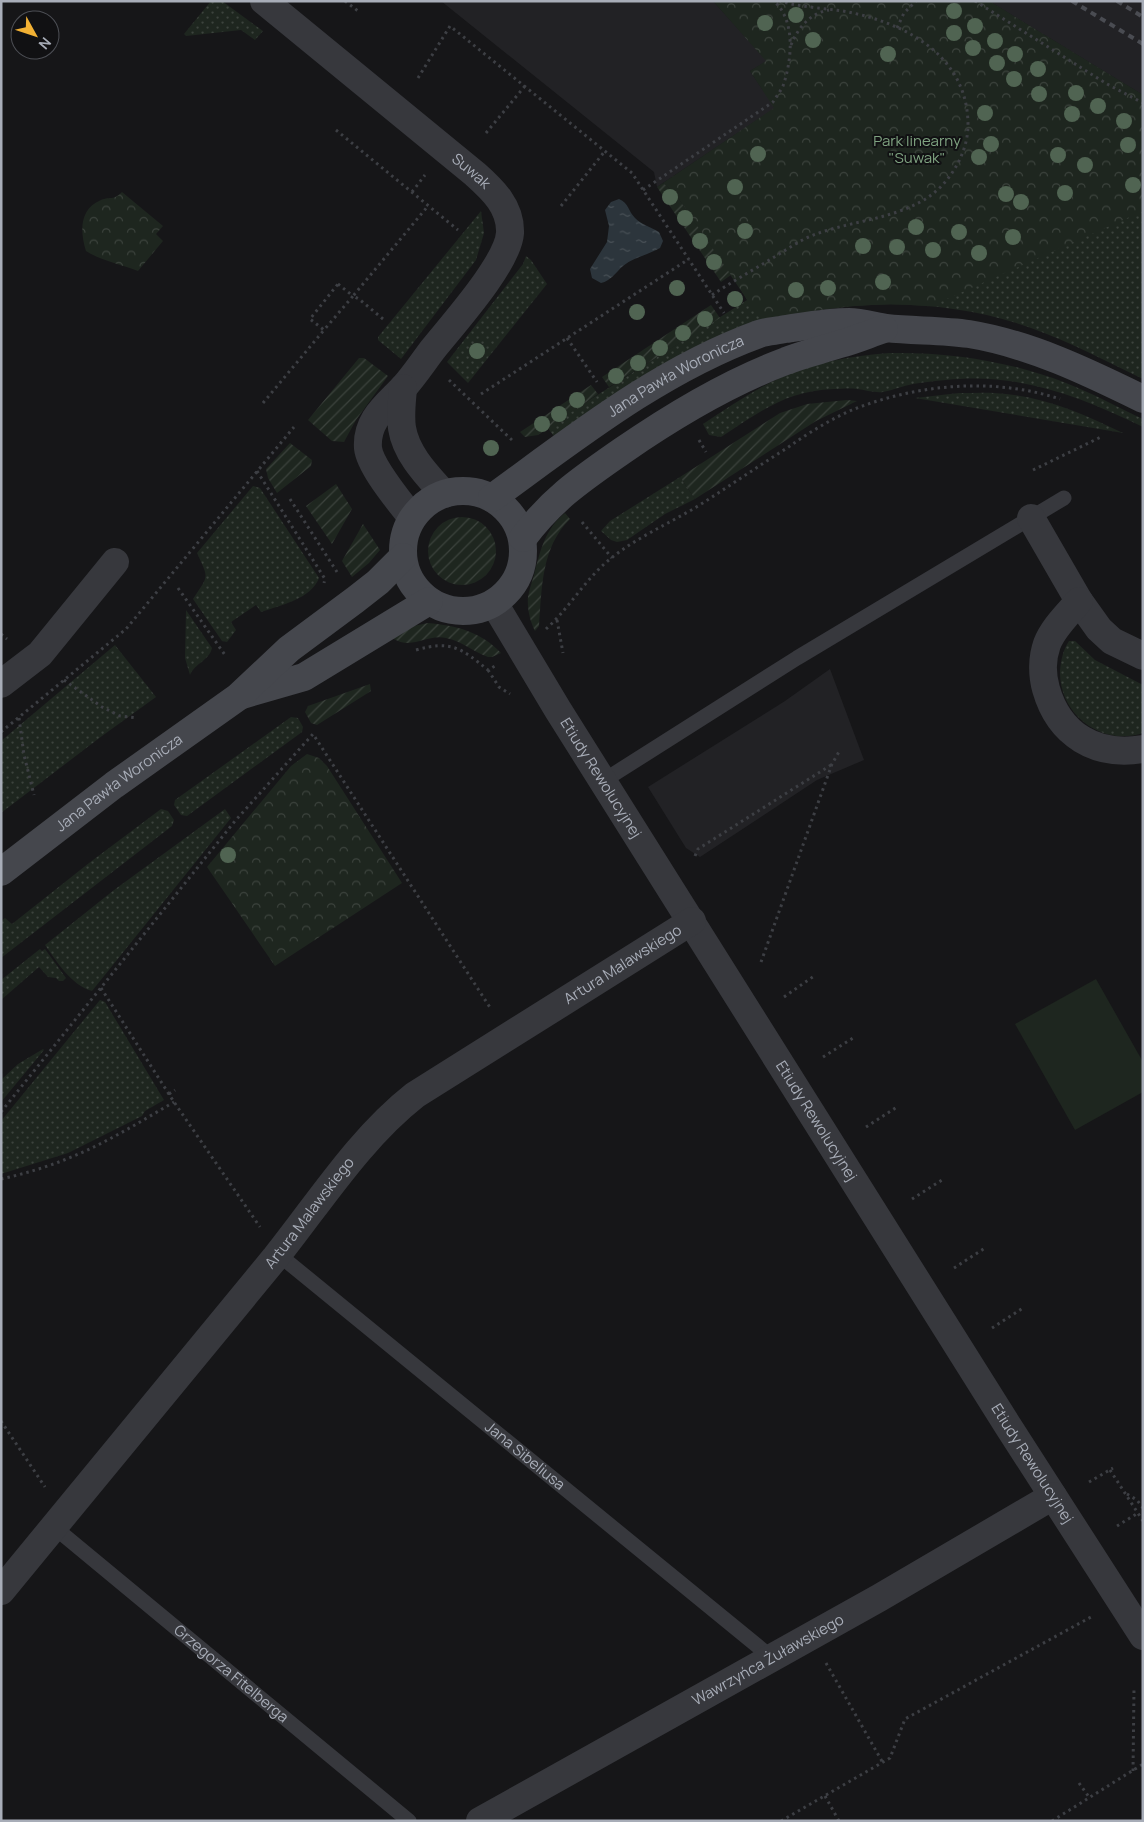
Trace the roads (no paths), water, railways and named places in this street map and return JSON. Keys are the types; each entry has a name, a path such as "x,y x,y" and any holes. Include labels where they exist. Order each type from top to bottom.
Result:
{"street":[{"name":"Suwak","path":"264,1 475,174 491,188 506,210 510,234 501,258 481,288 403,388 377,415 370,432 369,454 412,518"},
{"name":"Jana Pawła Woronicza","path":"492,498 552,452 670,376 714,353 761,334 813,324 850,322 886,328 970,334 1013,344 1068,364 1143,398"},
{"name":"Jana Pawła Woronicza","path":"523,538 539,516 572,486 639,439 694,404 726,386 787,360 843,344 886,328"},
{"path":"403,388 402,426 405,439 422,469 444,494"},
{"path":"458,490 476,491 492,498 503,505 511,514 523,538 524,553 518,575 506,594 494,603 478,610 461,612 444,609 429,601 416,589 407,574 403,557 404,537 412,518 425,503 458,490"},
{"path":"1031,518 1079,601 1099,629 1112,641 1143,656"},
{"name":"Jana Pawła Woronicza","path":"1,872 114,785 238,696 289,649 378,582 403,557"},
{"path":"1,684 40,654 115,562"},
{"name":"Jana Pawła Woronicza","path":"238,696 304,677 429,601"},
{"path":"1079,601 1060,623 1047,643 1043,666 1044,682 1050,701 1059,719 1084,742 1104,749 1132,751 1143,749"},
{"name":"Etiudy Rewolucyjnej","path":"494,603 603,781 1143,1636"},
{"name":"Artura Malawskiego","path":"1,1591 278,1254 374,1132 393,1112 415,1095 692,921"},
{"name":"Wawrzyńca Żuławskiego","path":"480,1821 887,1593 1053,1496"}],"lane":[{"path":"603,781 797,658 1064,498"},
{"name":"Jana Sibeliusa","path":"278,1254 771,1657"},
{"name":"Grzegorza Fitelberga","path":"54,1527 410,1821"}],"water":[{"path":"619,199 627,205 638,220 659,232 663,241 660,248 627,263 611,278 601,283 592,278 590,269 607,242 609,226 605,210 611,202"}],"railway":[{"path":"1072,1 1143,44"},
{"path":"1117,1 1143,17"}],"park label":[{"name":"Park linearny \"Suwak\"","path":"917,150"}]}
